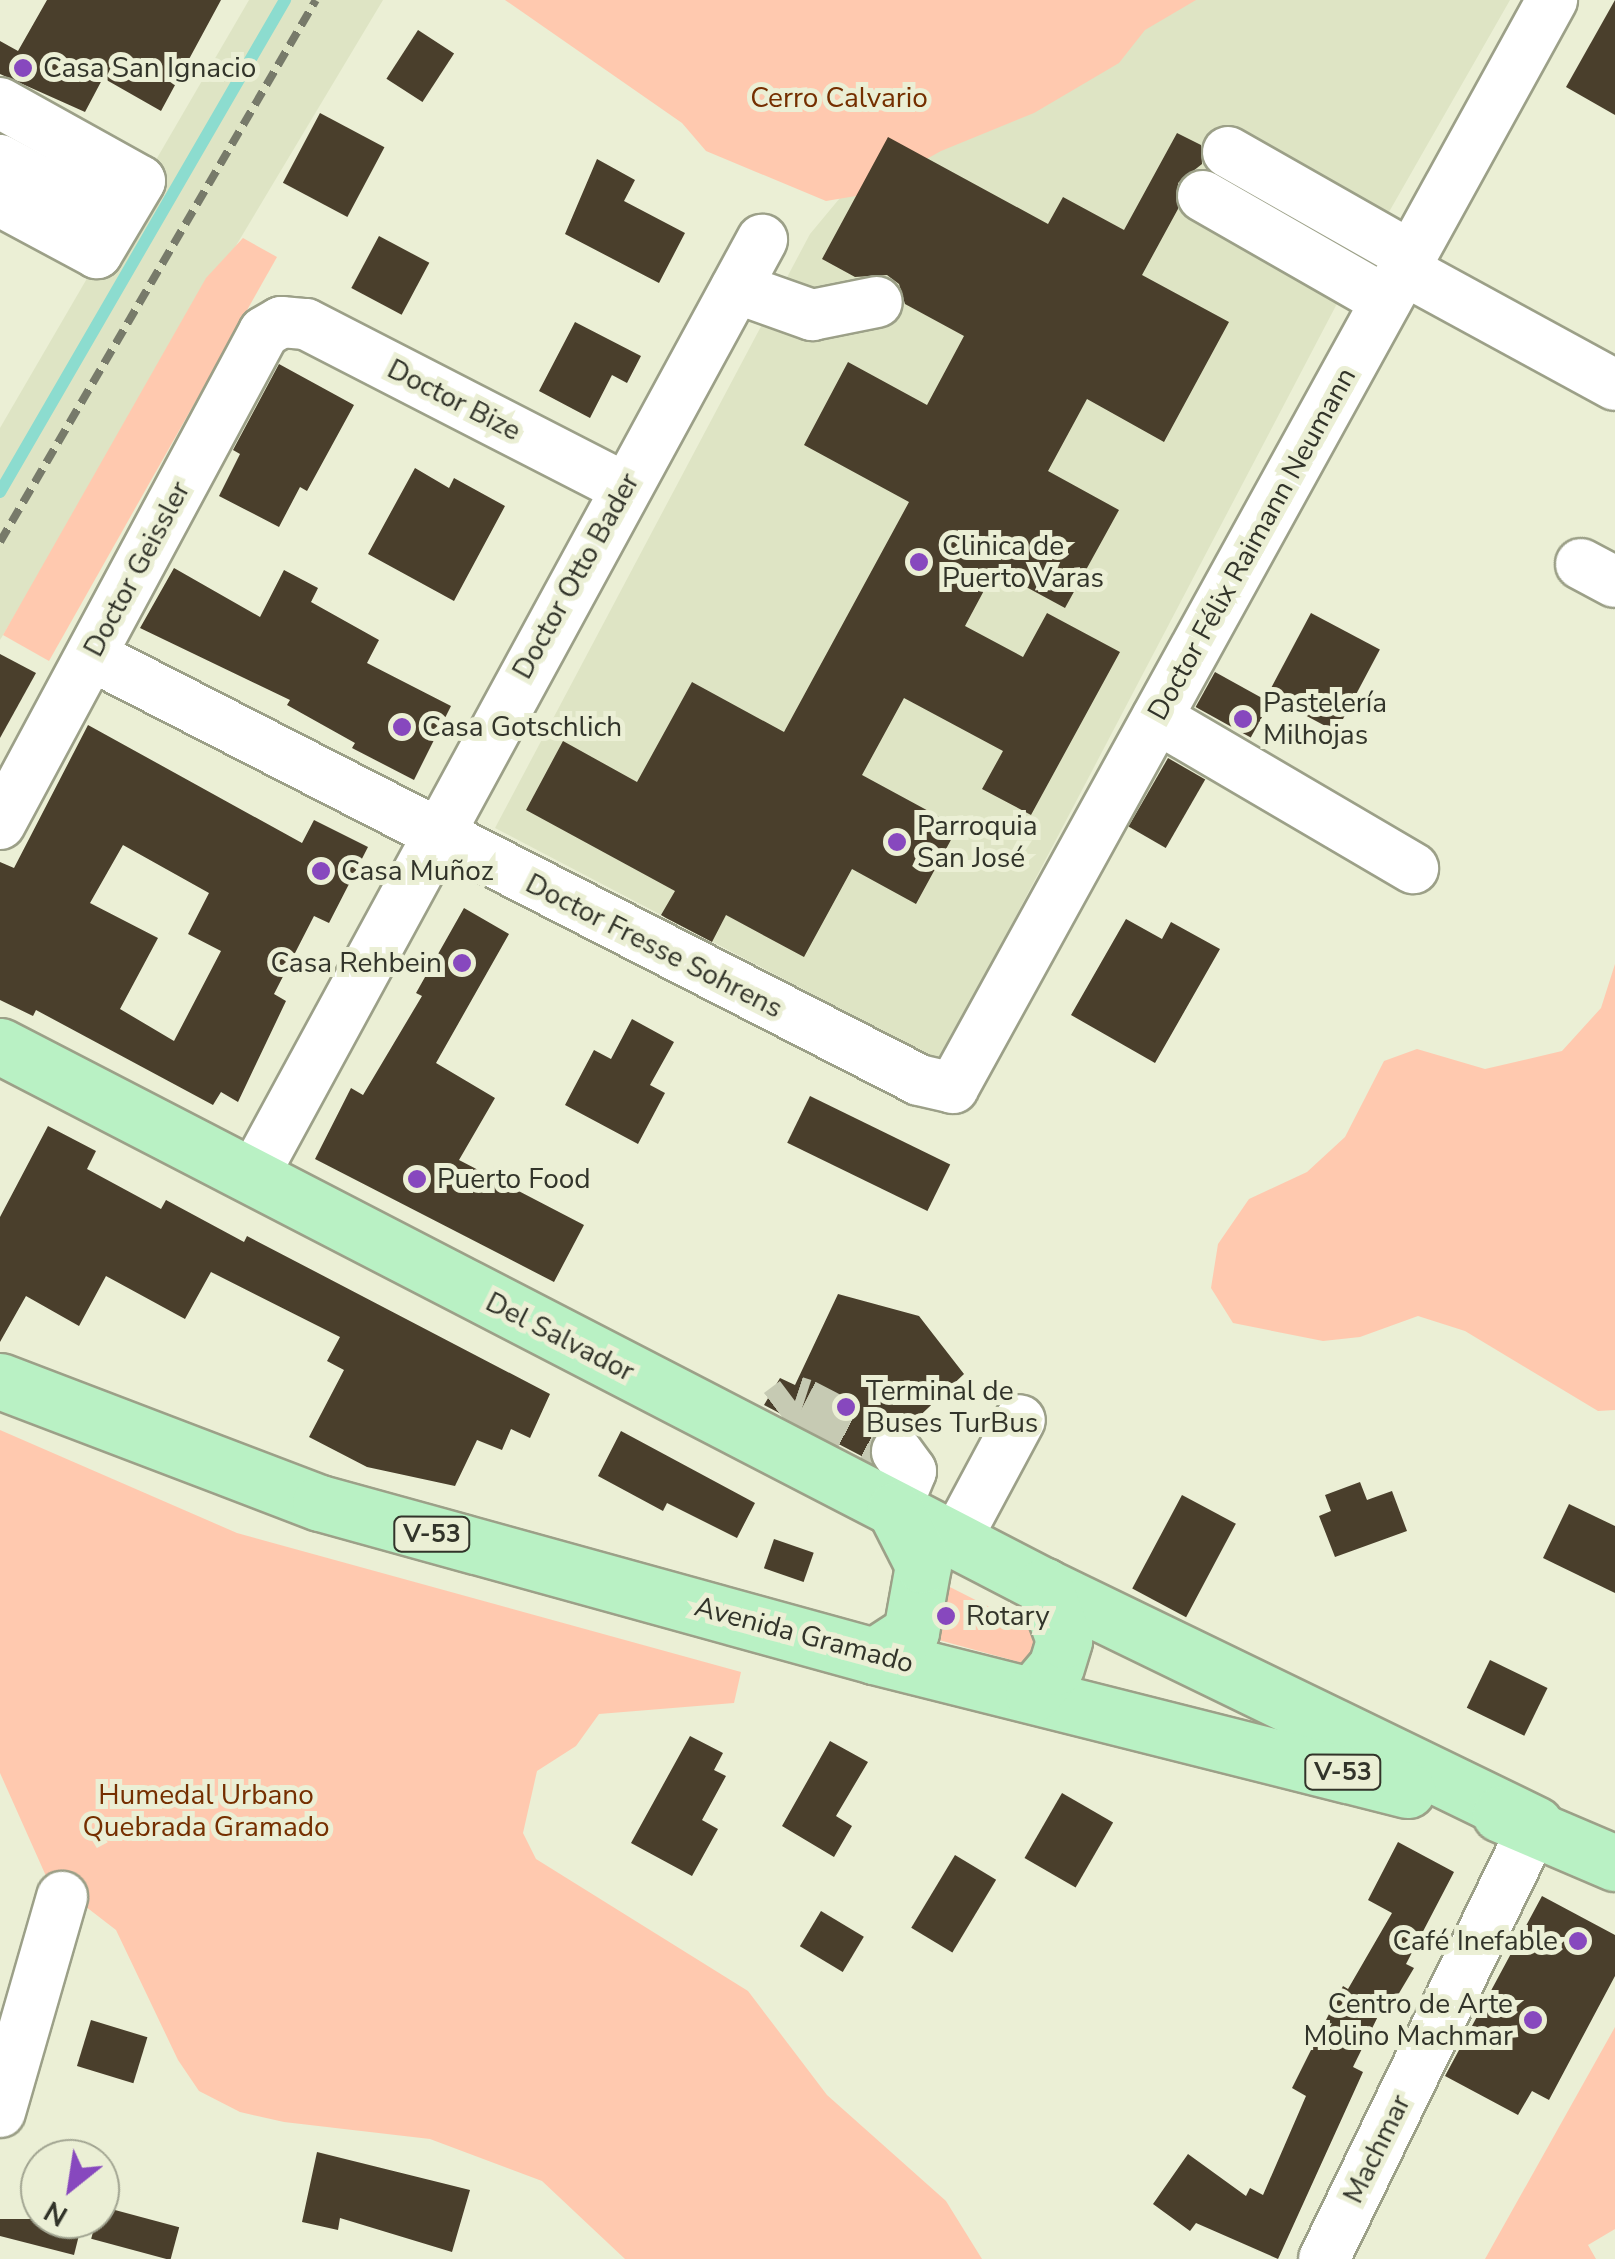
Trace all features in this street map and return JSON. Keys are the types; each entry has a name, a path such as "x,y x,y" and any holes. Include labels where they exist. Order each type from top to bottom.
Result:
{"main road":[{"name":"Del Salvador","path":"0,1046 252,1178 768,1426 896,1510 955,1542 1535,1824"},
{"name":"Avenida Gramado","path":"0,1381 320,1503 874,1656 1151,1720 1535,1824 1610,1850"},
{"path":"874,1656 911,1632 923,1565 896,1510"},
{"path":"1033,1694 1056,1667 1064,1640 1044,1586"},
{"path":"1122,1624 1151,1720"}],"street":[{"name":"Doctor Félix Raimann Neumann","path":"953,1088 1552,0"},
{"path":"0,103 140,181 98,253 0,201"},
{"path":"1228,152 1400,276"},
{"path":"0,160 110,219"},
{"path":"1203,196 1400,276 1615,385"},
{"name":"Doctor Otto Bader","path":"252,1178 434,834 762,240"},
{"path":"736,288 812,315 877,302"},
{"name":"Doctor Bize","path":"281,322 306,324 625,488"},
{"name":"Doctor Geissler","path":"0,824 250,353 264,332 281,322"},
{"name":"Doctor Fresse Sohrens","path":"92,656 919,1080 953,1088"},
{"path":"1156,718 1413,868"},
{"path":"955,1542 1020,1420"},
{"path":"896,1510 911,1471 897,1452"},
{"name":"Machmar","path":"1324,2259 1535,1824"},
{"path":"0,2112 62,1897"}],"shaded area":[{"path":"249,0 383,0 0,640 0,428"},
{"name":"Clinica de Puerto Varas","path":"1124,0 1510,0 1341,296 940,1061 495,828 810,234 874,157"}],"green space":[{"name":"Cerro Calvario","path":"505,0 1196,0 1145,30 1119,63 1034,113 941,151 862,195 826,201 706,151 682,123"},
{"path":"243,238 277,257 49,661 3,635 206,278"},
{"path":"1615,964 1615,1410 1598,1411 1465,1331 1418,1316 1360,1337 1323,1341 1233,1323 1211,1288 1218,1244 1249,1199 1307,1172 1345,1137 1384,1061 1417,1049 1485,1069 1562,1051 1601,1008"},
{"name":"Humedal Urbano Quebrada Gramado","path":"0,1430 237,1533 741,1672 734,1703 599,1714 576,1746 537,1771 523,1833 536,1859 748,1991 827,2095 946,2201 982,2259 625,2259 542,2181 430,2139 284,2122 240,2112 199,2091 178,2060 116,1930 46,1876 0,1773"},
{"path":"940,1582 1039,1632 1030,1665 928,1637"},
{"path":"1615,2027 1615,2229 1588,2245 1596,2259 1485,2259"}],"building":[{"path":"47,0 221,0 161,111 103,78 85,112 0,74 0,41 18,51"},
{"path":"1615,0 1615,115 1566,87"},
{"path":"418,30 454,53 422,102 386,79"},
{"path":"320,113 384,147 347,217 283,183"},
{"path":"1177,133 1201,145 1202,164 1178,183 1178,209 1142,275 1229,322 1164,442 1087,399 1048,471 1119,510 1065,608 995,570 965,626 1023,657 1047,613 1120,652 1031,815 982,789 1003,751 904,698 862,775 958,827 916,904 852,869 804,957 726,915 712,942 666,918 661,915 675,891 526,810 563,741 637,782 692,682 784,732 909,502 804,445 848,362 927,405 964,336 905,304 899,284 887,275 855,277 822,259 888,137 1048,224 1063,197 1124,230"},
{"path":"597,159 635,180 624,201 685,233 659,283 565,234"},
{"path":"379,236 429,263 402,315 351,288"},
{"path":"575,322 641,356 627,383 612,375 590,418 539,391"},
{"path":"279,364 354,405 307,491 300,487 279,527 219,496 240,454 233,450"},
{"path":"415,468 449,488 454,478 505,506 454,601 368,554"},
{"path":"174,568 260,617 284,570 318,588 311,602 379,640 367,663 451,706 414,780 352,748 355,743 287,705 290,700 140,628"},
{"path":"1311,613 1380,650 1336,732 1267,695"},
{"path":"0,654 36,673 0,738"},
{"path":"1215,672 1270,703 1251,738 1196,707"},
{"path":"88,725 302,843 314,820 368,847 329,923 314,916 274,994 286,1001 238,1102 221,1092 213,1105 36,1010 33,1016 0,1000 0,862 14,868","holes":["123,845 209,893 188,934 221,951 174,1041 120,1009 158,938 90,903"]},
{"path":"1168,758 1205,780 1166,848 1128,826"},
{"path":"464,908 509,934 436,1063 495,1098 459,1160 584,1225 554,1282 315,1159 351,1088 363,1095 422,996 416,993"},
{"path":"1126,919 1162,939 1171,922 1220,949 1155,1063 1071,1015"},
{"path":"632,1019 674,1042 650,1085 665,1093 638,1144 565,1105 594,1050 611,1059"},
{"path":"810,1096 950,1164 927,1211 787,1143"},
{"path":"48,1126 96,1151 87,1169 161,1209 166,1200 244,1242 247,1236 550,1394 530,1438 511,1429 502,1450 477,1440 455,1486 367,1467 309,1437 344,1370 327,1361 340,1337 211,1272 185,1319 106,1276 79,1326 26,1296 0,1342 0,1217"},
{"path":"838,1294 919,1316 964,1374 909,1426 879,1430 870,1441 871,1461 764,1405 780,1378 795,1385"},
{"path":"621,1431 755,1503 737,1538 667,1503 663,1511 598,1476"},
{"path":"1360,1482 1367,1500 1392,1491 1407,1531 1335,1557 1319,1516 1331,1511 1325,1495"},
{"path":"1182,1495 1236,1524 1186,1617 1132,1589"},
{"path":"1569,1504 1615,1526 1615,1593 1543,1558"},
{"path":"774,1539 814,1553 804,1582 764,1568"},
{"path":"1490,1660 1548,1688 1524,1736 1467,1708"},
{"path":"690,1736 723,1753 714,1770 726,1776 702,1820 718,1829 692,1876 631,1843"},
{"path":"830,1741 868,1762 836,1816 852,1826 834,1857 782,1826"},
{"path":"1062,1793 1113,1822 1076,1887 1024,1858"},
{"path":"1398,1842 1454,1872 1406,1964 1414,1968 1395,2000 1388,1996 1353,2067 1363,2072 1278,2259 1196,2223 1190,2231 1153,2204 1188,2154 1246,2196 1250,2188 1263,2195 1306,2096 1292,2088 1343,1986 1348,1989 1392,1913 1368,1900"},
{"path":"955,1855 996,1880 952,1953 911,1928"},
{"name":"Centro de Arte Molino Machmar","path":"1542,1896 1615,1935 1615,1976 1549,2100 1532,2091 1518,2115 1445,2076"},
{"path":"821,1911 864,1937 843,1972 800,1946"},
{"path":"91,2020 147,2037 133,2083 77,2066"},
{"path":"317,2152 470,2190 452,2252 340,2218 338,2230 302,2222"},
{"path":"120,2211 179,2227 171,2259 92,2239 120,2239"},
{"path":"0,2219 20,2219 20,2239 78,2239 74,2255 0,2236"}],"waterway":[{"path":"0,492 285,0"}],"tunnel":[{"path":"779,1413 795,1401 897,1452"}],"railway":[{"path":"0,542 316,0"}],"place":[{"name":"Casa San Ignacio","path":"23,68"},
{"name":"Clinica de Puerto Varas","path":"919,562"},
{"name":"Pastelería Milhojas","path":"1243,719"},
{"name":"Casa Gotschlich","path":"402,727"},
{"name":"Parroquia San José","path":"897,842"},
{"name":"Casa Muñoz","path":"321,871"},
{"name":"Casa Rehbein","path":"462,963"},
{"name":"Puerto Food","path":"417,1179"},
{"name":"Terminal de Buses TurBus","path":"846,1407"},
{"name":"Rotary","path":"946,1616"},
{"name":"Café Inefable","path":"1578,1941"},
{"name":"Centro de Arte Molino Machmar","path":"1533,2020"}]}
